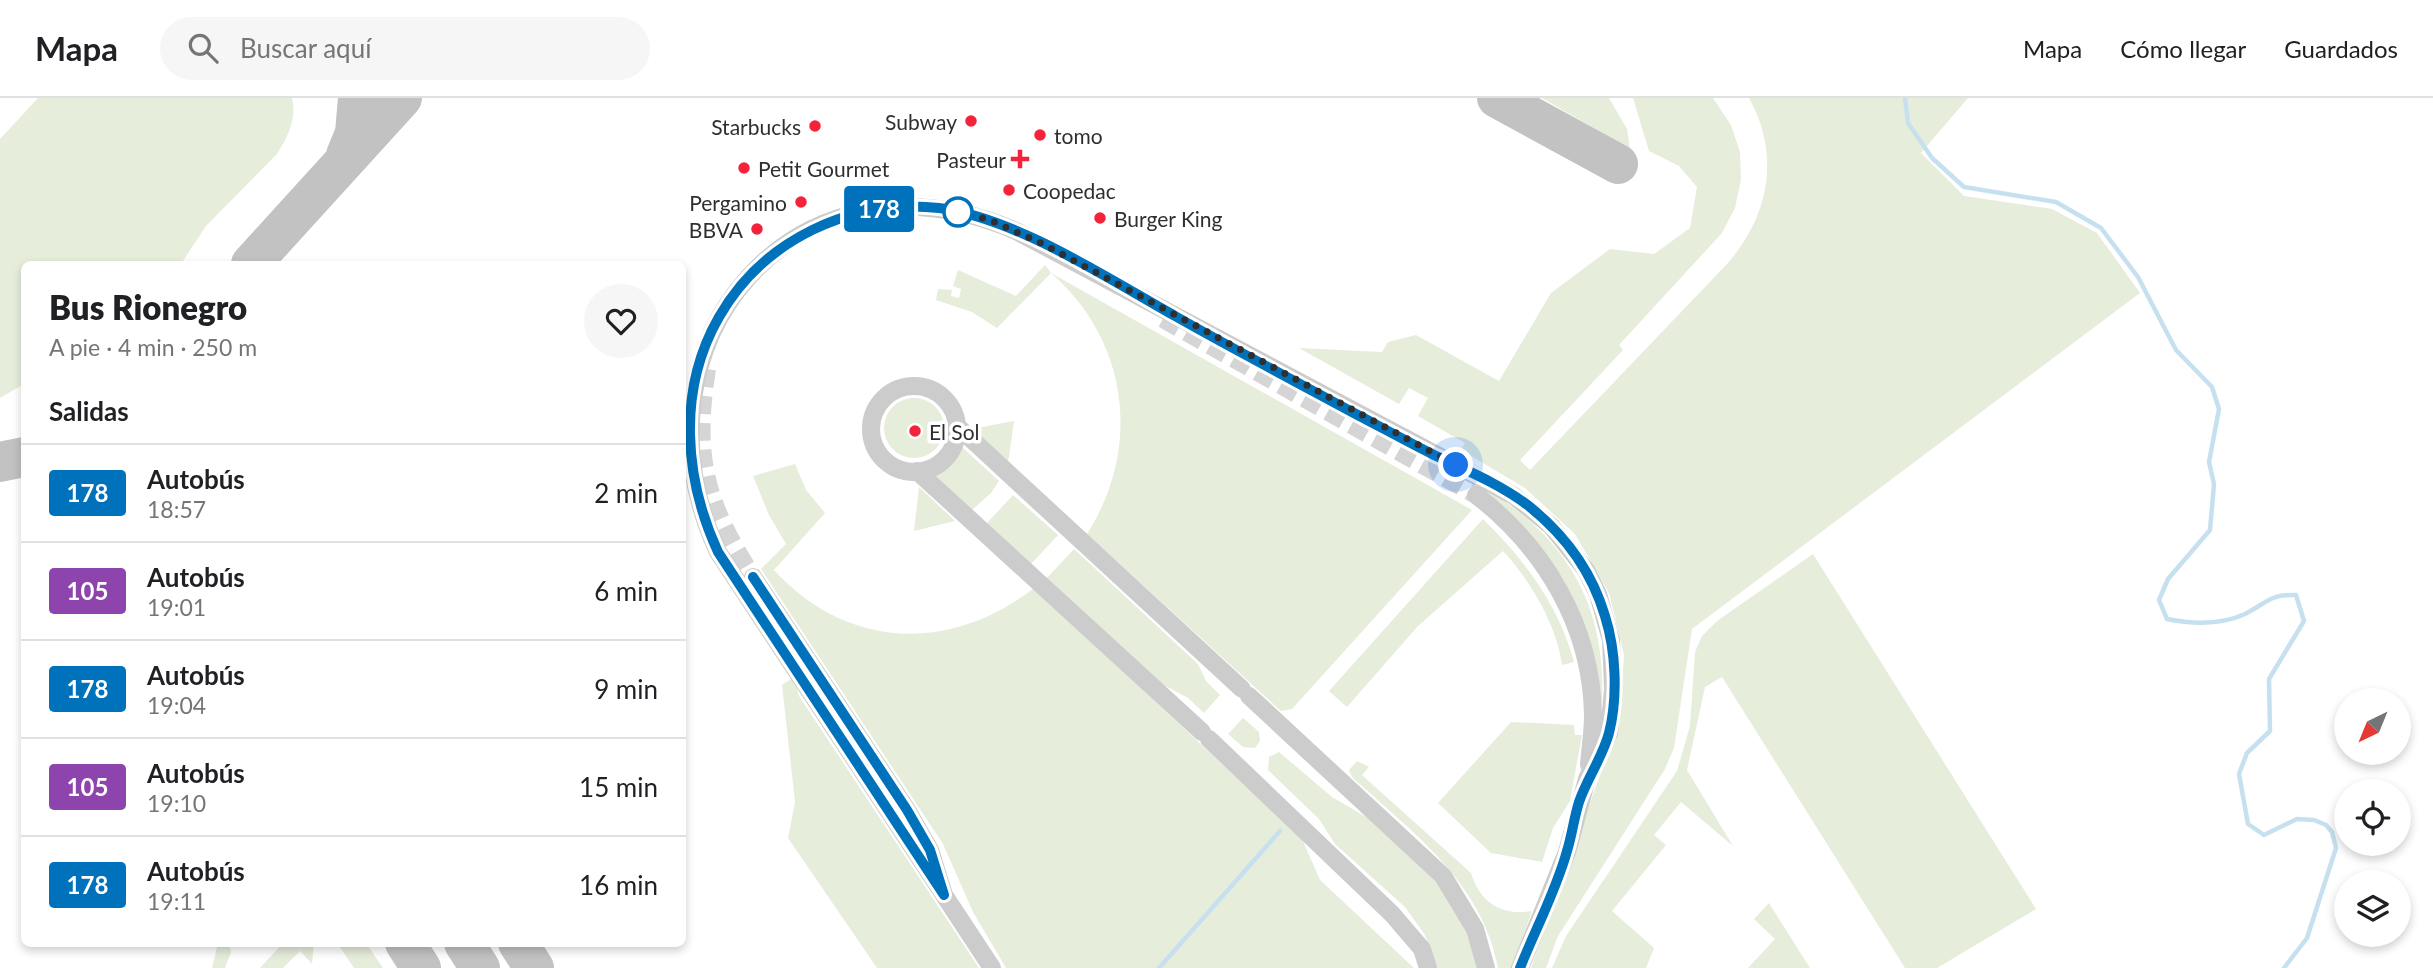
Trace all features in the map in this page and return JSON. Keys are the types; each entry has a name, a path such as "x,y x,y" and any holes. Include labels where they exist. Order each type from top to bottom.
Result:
{"street":[{"path":"992,968 718,552 699,502 690,433 695,380 702,355 725,307 760,264 781,247 830,222 874,210 910,207 937,208 990,220 1063,255 1232,348 1514,496 1572,548 1598,594 1611,640 1614,689 1609,733 1587,779"},
{"path":"957,426 950,453 936,466 918,471 899,469 878,451 871,428 874,413 882,400 905,387 930,389 947,402 957,426 1443,877 1475,929 1486,968"},
{"path":"918,471 1205,735 1392,914 1422,950 1429,968"},
{"path":"1476,495 1521,535 1556,584 1571,611 1591,685 1593,717 1587,779 1567,852 1520,968"},
{"path":"753,577 907,810 930,850 944,895"}],"green space":[{"path":"38,98 292,98 293,105 288,134 277,154 206,226 183,261 21,261 21,386 0,398 0,139"},
{"path":"1542,98 1609,98 1627,129 1630,149"},
{"path":"1633,98 1713,98 1731,125 1740,152 1741,180 1735,208 1722,233 1619,345 1623,350 1520,460 1530,470 1727,264 1753,226 1766,185 1767,163 1765,141 1749,98 1968,98 1921,153 1964,196 2052,209 2097,233 2140,293 1692,629 1674,748 1665,769 1558,936 1546,968 1531,968 1620,719 1624,655 1609,593 1575,534 1525,488 1461,450 1465,443 1418,416 1428,398 1409,388 1399,404 1299,348 1382,352 1388,342 1416,335 1499,381 1551,293 1610,249 1654,254 1690,228 1697,187 1679,166 1649,151"},
{"path":"1045,265 1051,273 997,328 972,312 936,300 938,289 952,290 951,296 959,298 961,289 953,286 958,270 1016,296"},
{"path":"1051,273 1472,510 1292,709 1281,711 1087,534 1104,501 1116,466 1120,432 1119,397 1111,363 1097,330 1077,300"},
{"path":"914,398 931,403 939,411 944,428 939,445 931,453 914,458 897,453 889,445 884,428 889,411 897,403"},
{"path":"1014,421 1008,463 971,429"},
{"path":"962,447 999,481 991,493 972,510 935,475 950,464"},
{"path":"795,464 806,490 825,513 774,570 803,596 834,616 866,628 900,633 935,632 969,624 1002,609 1034,588 1302,839 1320,880 1414,968 1006,968 973,912 943,844 761,569 786,544 769,515 753,476"},
{"path":"1478,484 1534,525 1574,574 1588,603 1597,634 1602,667 1602,704 1589,641 1566,585 1541,549 1471,489"},
{"path":"919,487 955,521 914,531"},
{"path":"1013,495 1058,535 1031,564 987,523"},
{"path":"1483,519 1512,550 1538,584 1559,621 1574,662 1562,665 1554,634 1541,604 1523,575 1503,551 1418,626 1347,707 1329,691"},
{"path":"1074,549 1198,664 1206,681 1220,695 1204,713 1188,698 1162,684 1046,579"},
{"path":"1813,554 2036,909 1937,968 1905,968 1722,677 1705,687 1687,770 1733,846 1681,802 1654,835 1666,845 1612,911 1654,948 1646,968 1552,968 1566,936 1677,771 1690,726 1695,652 1702,636 1717,621"},
{"path":"794,677 799,696 979,968 877,968 788,838 795,802 782,685"},
{"path":"1243,718 1259,732 1260,741 1255,748 1243,747 1228,734"},
{"path":"1511,722 1574,725 1575,735 1582,735 1570,801 1553,828 1542,862 1491,853 1438,803"},
{"path":"1279,752 1332,797 1368,818 1433,876 1466,924 1480,968 1437,968 1425,935 1405,907 1335,844 1319,819 1268,770 1269,757"},
{"path":"1357,761 1369,767 1362,775 1471,873 1486,900 1502,909 1532,911 1512,968 1498,968 1490,937 1477,910 1442,861 1352,777 1349,770"},
{"path":"1769,903 1810,968 1748,968 1775,939 1754,919"},
{"path":"217,947 230,947 231,952 225,968 212,968"},
{"path":"279,947 314,947 312,964 300,951 283,968 260,968"},
{"path":"340,947 369,947 383,968 354,968"}],"waterway":[{"path":"1905,98 1908,123 1932,158 1964,187 2056,202 2101,228 2138,277 2176,350 2212,387 2219,409 2209,462 2214,484 2210,530 2168,579 2159,600 2167,619 2206,622 2236,618 2274,598 2296,595 2304,621 2269,679 2270,731 2247,753 2239,774 2248,824 2264,835 2297,819 2314,820 2326,825 2332,832 2336,848 2307,938 2284,968"},
{"path":"1159,968 1280,831"}],"taxiway":[{"path":"346,155 355,133 358,98"},
{"path":"254,261 402,98"},
{"path":"1497,98 1618,164"},
{"path":"0,462 21,458"},
{"path":"408,947 421,968"},
{"path":"467,947 480,968"},
{"path":"521,947 534,968"}],"tunnel":[{"path":"1163,319 1476,495"},
{"path":"707,369 702,428 707,478 724,525 753,577"}],"bus line":[{"name":"178","path":"753,577 872,753 907,810 930,850 944,895 718,552 699,502 694,479 690,433 695,380 712,330 725,307 752,271 781,247 830,222 883,209 937,208 990,220 1043,244 1220,342 1514,496 1531,508 1572,548 1598,594 1611,640 1614,689 1609,733 1587,779 1572,825 1567,852 1520,968"}],"place":[{"name":"Subway","path":"971,121"},
{"name":"Starbucks","path":"815,126"},
{"name":"tomo","path":"1040,135"},
{"name":"Pasteur","path":"1020,159"},
{"name":"Petit Gourmet","path":"744,168"},
{"name":"Coopedac","path":"1009,190"},
{"name":"Pergamino","path":"801,202"},
{"name":"Burger King","path":"1100,218"},
{"name":"BBVA","path":"757,229"},
{"name":"El Sol","path":"915,431"}],"route":[{"path":"958,212 990,220 1043,244 1220,342 1456,465"}]}
